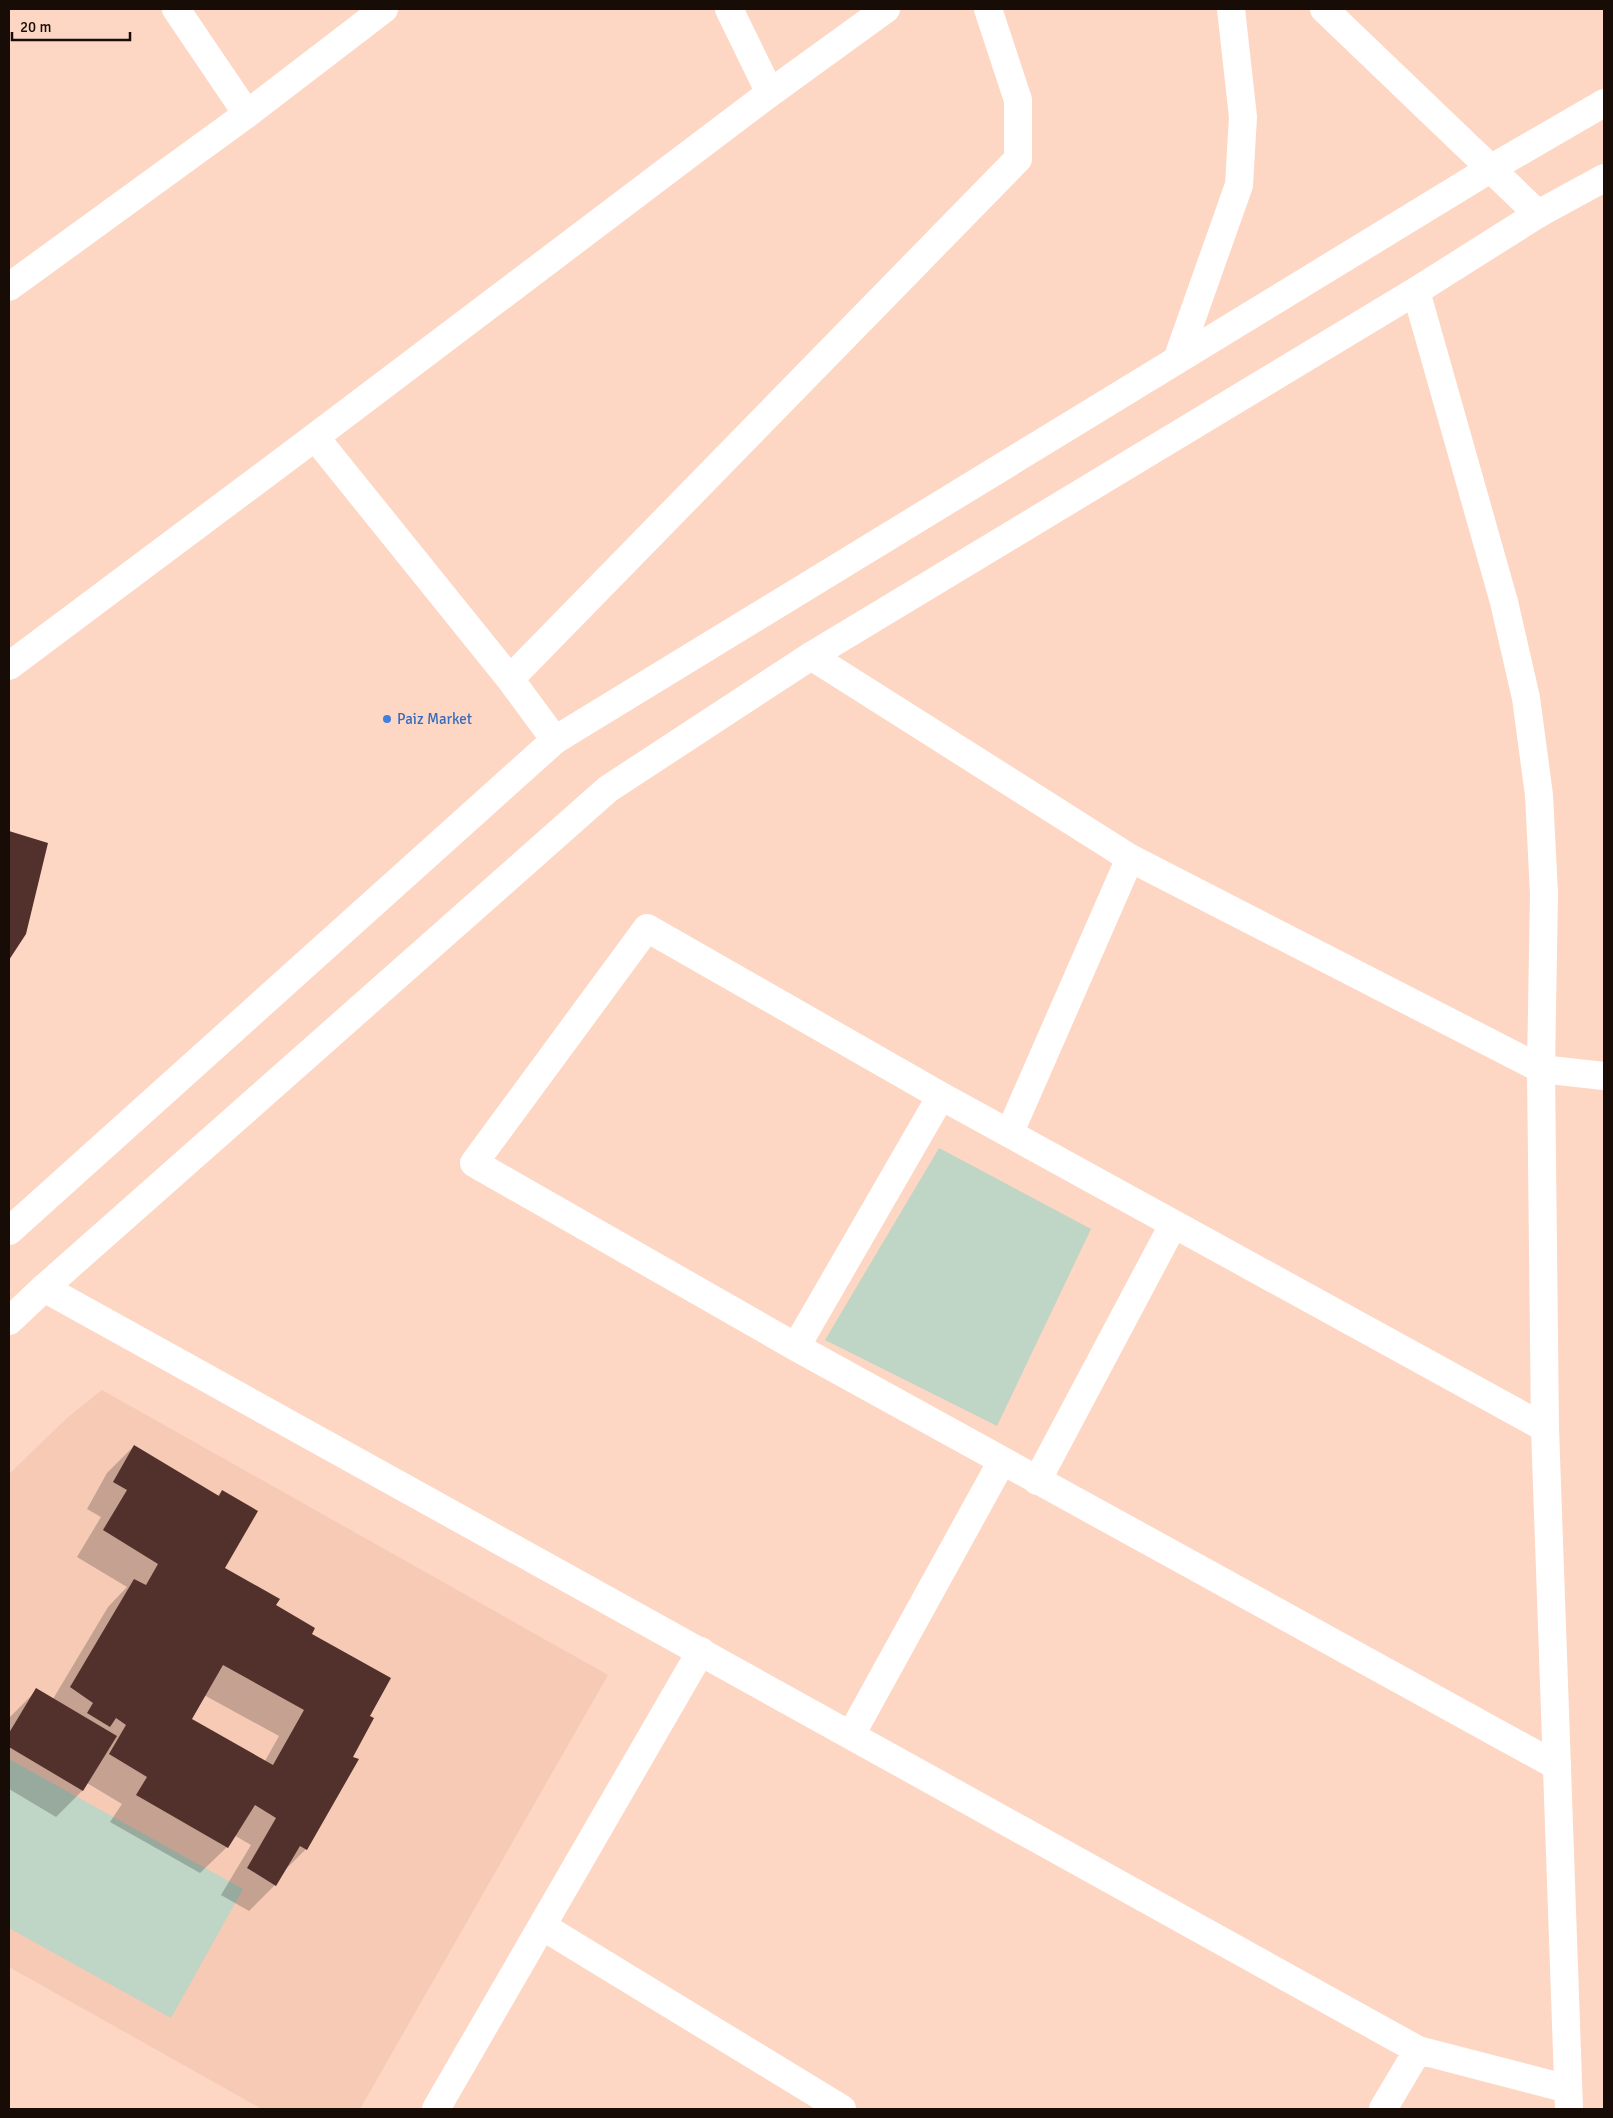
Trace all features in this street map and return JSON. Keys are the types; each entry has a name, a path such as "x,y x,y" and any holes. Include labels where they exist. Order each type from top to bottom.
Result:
{"street":[{"path":"176,9 247,114"},
{"path":"9,287 247,114 384,9"},
{"path":"729,9 770,93"},
{"path":"9,666 315,438 770,93 886,9"},
{"path":"510,679 1018,159 1018,100 988,9"},
{"path":"1177,360 1239,185 1243,117 1231,9"},
{"path":"1324,9 1538,214"},
{"path":"9,1231 555,740 1490,169 1604,103"},
{"path":"9,1321 608,789 812,656 1416,291 1538,214 1604,178"},
{"path":"44,1288 1418,2050 1569,2099 1545,1428 1541,1069 1544,893 1539,796 1526,698 1504,602 1416,291"},
{"path":"315,438 510,679 555,740"},
{"path":"812,656 1130,858 1541,1069 1604,1076"},
{"path":"1010,1132 1130,858"},
{"path":"1545,1428 1173,1225 1010,1132 941,1096 647,928 474,1163 796,1347 1036,1481 1557,1766"},
{"path":"796,1347 941,1096"},
{"path":"1036,1481 1173,1225"},
{"path":"850,1734 1002,1461"},
{"path":"436,2109 701,1651"},
{"path":"542,1926 842,2109"},
{"path":"1383,2109 1418,2050"}],"shaded area":[{"path":"102,1390 608,1675 360,2109 262,2109 9,1967 9,1474 67,1418"}],"green space":[{"path":"939,1148 1091,1229 997,1426 825,1340"},
{"path":"9,1759 243,1889 171,2018 9,1928"}],"building":[{"path":"9,831 48,843 26,934 9,960"},
{"path":"134,1445 219,1496 222,1490 258,1511 225,1568 280,1599 276,1605 315,1628 312,1634 391,1678 370,1716 374,1718 353,1757 359,1759 307,1850 300,1846 276,1886 247,1868 276,1818 255,1805 228,1848 136,1795 147,1777 109,1754 126,1725 116,1718 110,1727 87,1713 93,1703 70,1687 134,1579 146,1585 158,1564 103,1530 127,1490 113,1482","holes":["223,1665 304,1710 273,1765 192,1719"]},
{"path":"36,1688 117,1736 83,1791 9,1747 9,1733"}],"place":[{"name":"Paiz Market","path":"387,719"}]}
